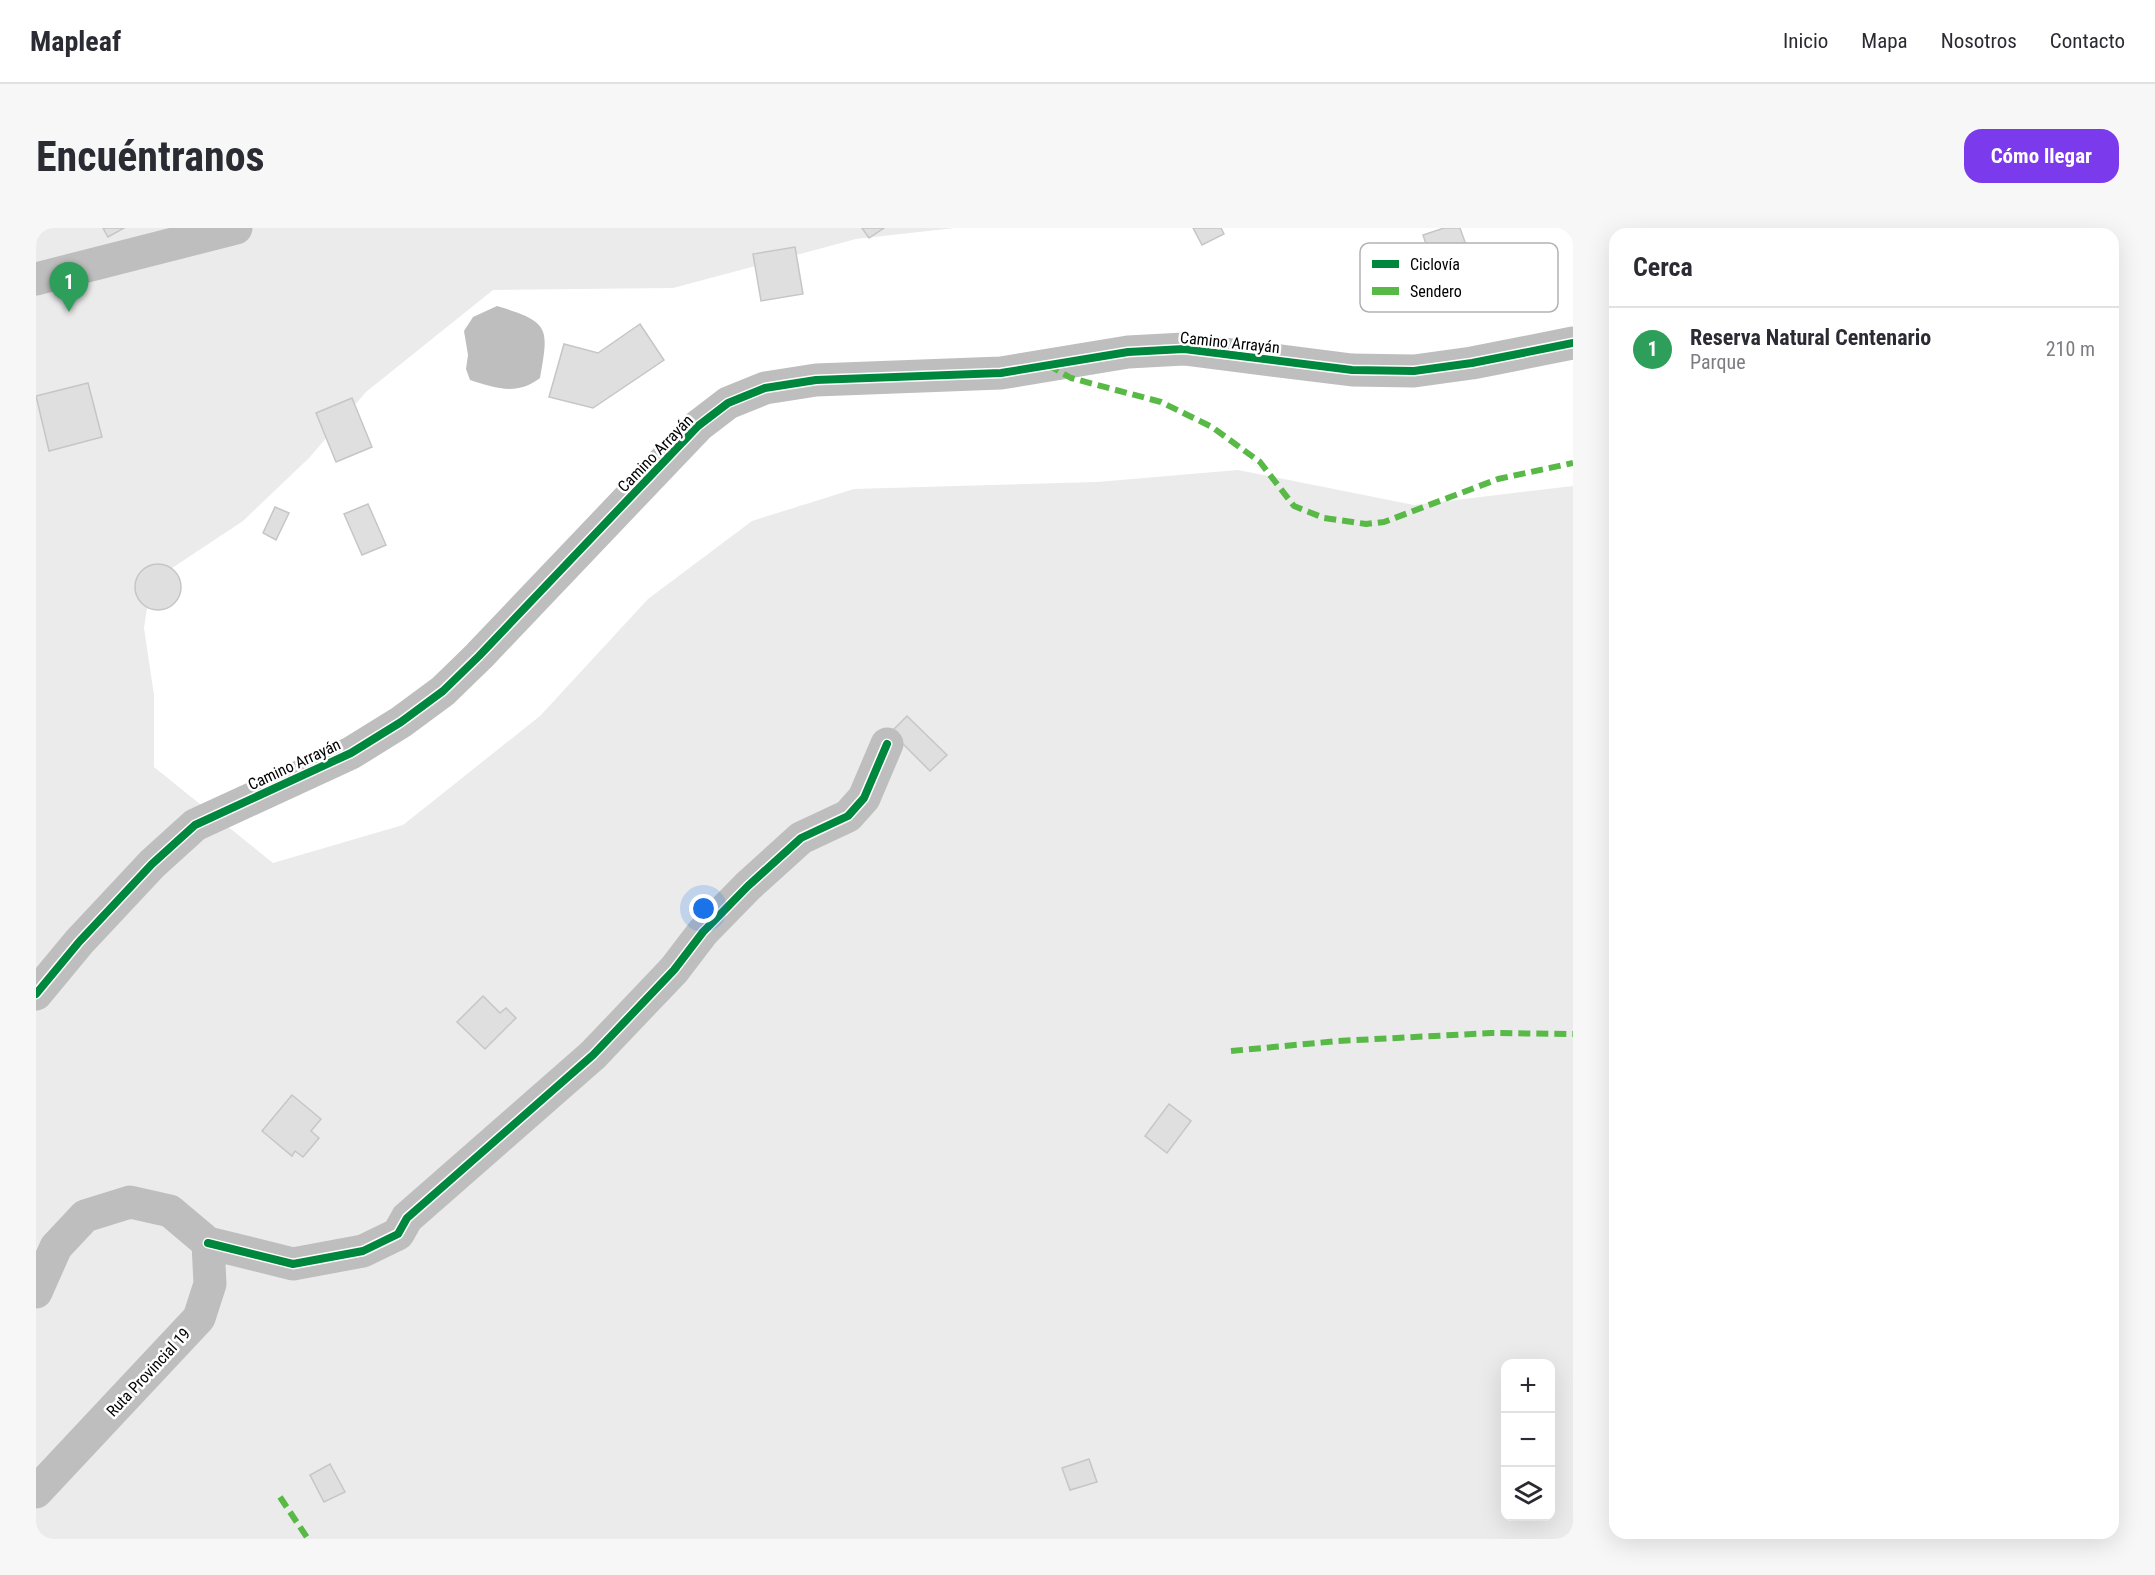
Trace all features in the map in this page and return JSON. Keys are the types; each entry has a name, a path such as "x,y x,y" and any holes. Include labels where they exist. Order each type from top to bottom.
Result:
{"street":[{"path":"36,279 236,228"},
{"name":"Camino Arrayán","path":"42,977 79,942 152,864 195,825 351,753 443,691 698,426 729,402 765,388 816,380 1001,373 1128,352 1184,349 1352,370 1414,371 1472,363 1573,343"},
{"path":"36,1292 56,1247 85,1216 130,1202 170,1211 208,1243 293,1264 363,1251 398,1234 407,1218 593,1055 674,970 703,932 748,886 801,838 848,816 864,798 887,744"},
{"name":"Ruta Provincial 19","path":"36,1492 199,1318 210,1284 208,1243"}],"shaded area":[{"path":"36,228 955,228 856,239 673,288 493,290 366,392 309,458 243,521 151,582 144,628 154,695 154,767 273,863 403,825 540,716 648,599 752,521 854,489 1097,482 1238,470 1414,505 1573,486 1573,1539 36,1539"},
{"path":"497,306 527,317 542,329 545,347 540,378 531,384 506,389 470,380 466,369 468,355 464,331 473,317"}],"building":[{"path":"103,228 124,228 108,237"},
{"path":"862,228 884,228 869,238"},
{"path":"1193,228 1221,228 1224,234 1202,245"},
{"path":"1444,228 1460,228 1465,243 1426,243 1423,235"},
{"path":"795,247 803,294 761,301 753,254"},
{"path":"640,324 664,360 593,408 549,397 564,344 598,353"},
{"path":"88,383 102,437 49,451 36,396"},
{"path":"352,398 372,447 336,462 316,413"},
{"path":"368,504 386,545 362,555 344,514"},
{"path":"275,507 289,513 276,540 263,533"},
{"path":"158,564 167,565 174,571 180,578 180,596 174,603 167,609 158,610 149,609 142,603 136,596 135,587 136,578 142,571 149,565"},
{"path":"907,716 947,755 930,771 891,732"},
{"path":"483,996 500,1013 506,1008 516,1018 485,1049 457,1022"},
{"path":"292,1095 321,1119 311,1131 319,1138 303,1157 295,1151 292,1156 262,1131"},
{"path":"1169,1104 1191,1121 1167,1153 1145,1136"},
{"path":"1089,1459 1097,1482 1070,1490 1062,1468"},
{"path":"330,1464 345,1492 324,1502 310,1475"}],"marked path":[{"path":"1048,365 1071,378 1161,402 1212,427 1260,462 1294,506 1324,518 1366,524 1384,522 1498,479 1573,463"},
{"path":"1231,1051 1338,1041 1491,1033 1573,1034"},
{"path":"280,1497 308,1539"}],"cycle path":[{"path":"36,994 79,942 152,864 195,825 351,753 401,722 443,691 698,426 728,403 765,388 816,380 1001,373 1128,352 1184,349 1352,370 1414,371 1472,363 1573,343"},
{"path":"208,1243 293,1264 363,1251 398,1234 407,1218 593,1055 674,970 703,932 748,886 801,838 848,816 864,798 887,744"}],"place":[{"name":"Reserva Natural Centenario","path":"69,312"}]}
